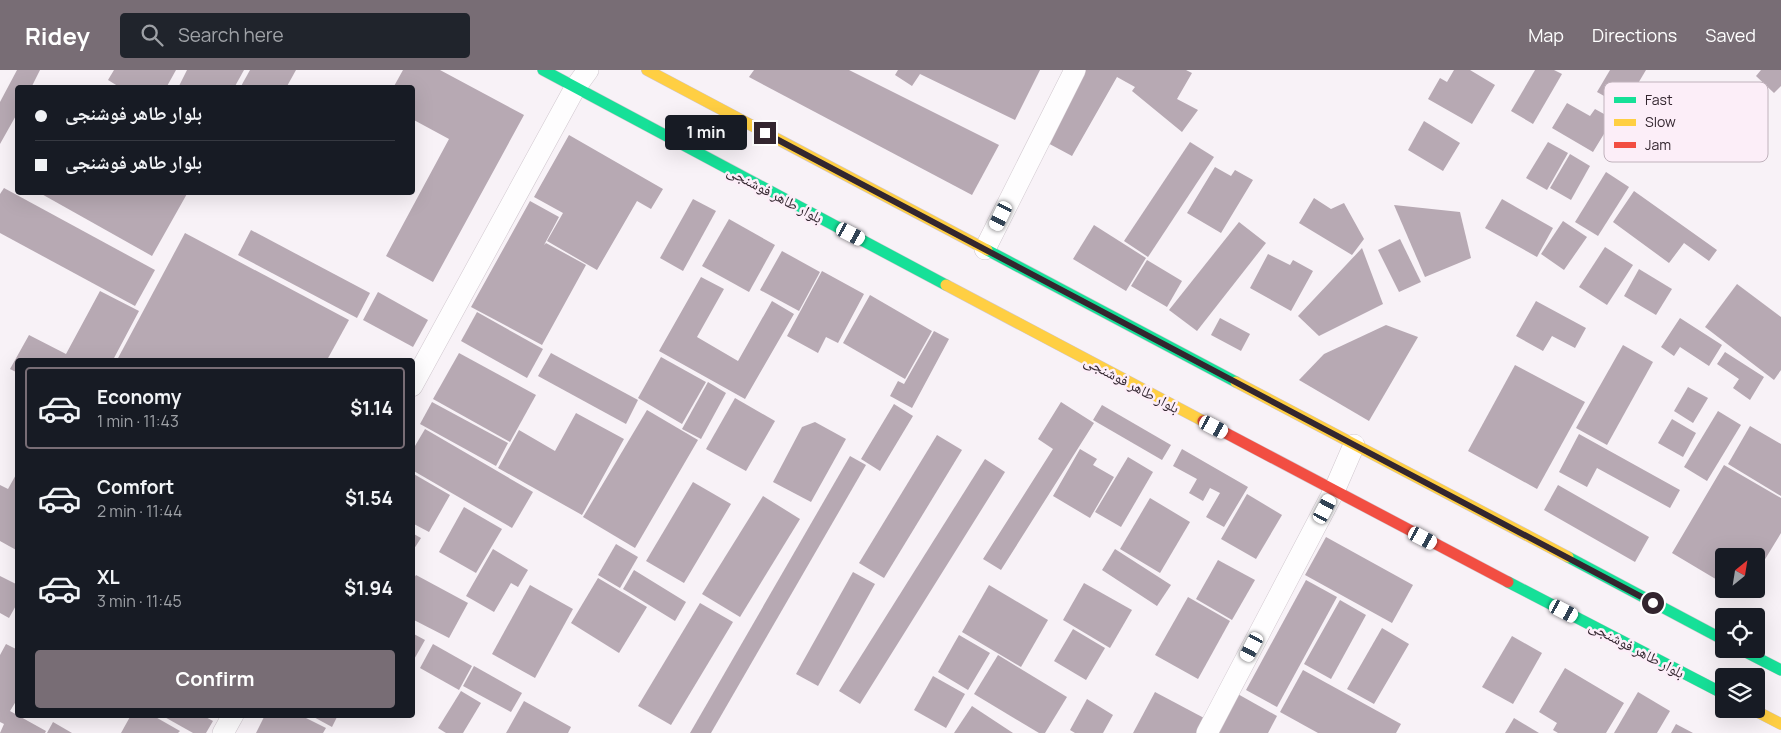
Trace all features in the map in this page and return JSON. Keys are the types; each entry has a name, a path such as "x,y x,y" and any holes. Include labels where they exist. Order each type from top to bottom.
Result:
{"street":[{"name":"بلوار طاهر فوشنجی","path":"543,70 1334,491 1715,689"},
{"path":"415,381 575,88 588,70"},
{"path":"647,70 1715,635"},
{"path":"985,249 1075,70"},
{"path":"1207,733 1334,491 1354,445"},
{"path":"1758,658 1781,670"},
{"path":"1765,716 1781,724"},
{"path":"223,733 231,718"}],"building":[{"path":"17,70 40,70 32,85 15,85 15,117 0,144 0,102"},
{"path":"114,70 176,70 168,85 116,85 108,80"},
{"path":"187,70 244,70 236,85 180,85"},
{"path":"250,70 296,70 288,85 242,85"},
{"path":"403,70 440,70 524,115 433,282 386,256 449,139 415,121 415,85 395,85"},
{"path":"754,70 849,70 999,145 972,195 749,77"},
{"path":"898,70 1040,70 1015,120 920,74 912,86 895,75"},
{"path":"1085,70 1186,70 1192,73 1177,99 1198,110 1182,132 1132,91 1135,87 1117,77 1072,156 1044,141"},
{"path":"1454,70 1470,70 1495,85 1472,124 1428,99 1440,78 1447,82"},
{"path":"1535,70 1554,70 1562,74 1533,124 1511,111"},
{"path":"1610,70 1646,70 1639,82 1604,82 1604,96 1597,92"},
{"path":"1761,70 1781,70 1781,86 1774,93 1768,87 1768,82 1762,82 1756,76"},
{"path":"1567,103 1590,116 1595,109 1604,114 1604,134 1593,152 1552,128"},
{"path":"1424,121 1460,143 1443,171 1408,150"},
{"path":"569,135 663,189 651,209 637,201 597,270 547,241 563,213 534,197"},
{"path":"1190,142 1214,157 1148,257 1124,241"},
{"path":"1548,142 1568,153 1547,190 1526,178"},
{"path":"1570,154 1590,166 1571,200 1550,188"},
{"path":"1215,167 1231,176 1235,170 1253,180 1221,233 1187,213"},
{"path":"1606,172 1629,187 1598,236 1575,222"},
{"path":"4,188 155,270 135,306 0,233 0,194"},
{"path":"1634,191 1717,250 1709,261 1684,243 1669,263 1613,222"},
{"path":"43,195 186,195 152,256"},
{"path":"1314,198 1331,209 1344,203 1364,239 1352,255 1299,223"},
{"path":"693,199 716,211 683,271 660,258"},
{"path":"1502,199 1553,228 1537,257 1485,228"},
{"path":"530,201 559,217 544,245 546,243 586,265 542,345 471,307"},
{"path":"1394,205 1460,212 1471,258 1425,277"},
{"path":"729,219 775,245 749,292 702,266"},
{"path":"1563,221 1587,237 1564,270 1541,254"},
{"path":"1239,222 1266,243 1197,331 1169,310"},
{"path":"1094,225 1146,258 1126,291 1073,259"},
{"path":"251,230 370,293 357,318 238,255"},
{"path":"185,233 349,320 328,358 118,358"},
{"path":"1400,239 1421,282 1399,292 1378,250"},
{"path":"1605,247 1633,265 1607,305 1579,287"},
{"path":"1362,248 1383,304 1319,336 1298,316"},
{"path":"782,251 820,272 799,311 760,290"},
{"path":"1268,254 1290,265 1293,260 1313,271 1291,311 1250,288"},
{"path":"1147,260 1182,281 1167,307 1131,286"},
{"path":"1639,269 1672,289 1656,315 1624,296"},
{"path":"822,271 864,294 838,343 826,337 818,353 787,336"},
{"path":"701,277 724,289 697,337 738,361 772,301 794,314 745,399 659,351"},
{"path":"1737,284 1781,317 1781,370 1774,380 1705,327"},
{"path":"100,291 139,311 114,358 16,358 29,335 66,354"},
{"path":"378,292 428,320 413,347 363,320"},
{"path":"870,295 932,331 905,379 843,343"},
{"path":"1536,301 1586,328 1575,348 1552,336 1543,351 1516,336"},
{"path":"477,312 543,349 527,378 461,341"},
{"path":"1220,318 1250,334 1241,351 1211,335"},
{"path":"1680,318 1722,345 1709,366 1680,347 1674,356 1661,347"},
{"path":"1386,325 1418,337 1369,421 1299,380 1324,354"},
{"path":"934,331 949,339 912,408 890,396 898,381 904,384"},
{"path":"1623,345 1653,362 1607,445 1576,428"},
{"path":"1725,352 1764,377 1750,400 1733,388 1739,379 1717,364"},
{"path":"459,353 536,395 510,442 433,399"},
{"path":"551,353 638,400 626,424 538,376"},
{"path":"661,357 706,382 682,424 638,398"},
{"path":"15,360 15,372 10,369"},
{"path":"1515,365 1585,402 1537,489 1468,451"},
{"path":"708,382 726,393 701,439 682,429"},
{"path":"1688,387 1708,398 1693,423 1674,411"},
{"path":"735,398 775,421 746,471 706,449"},
{"path":"432,402 508,443 496,466 420,424"},
{"path":"1061,402 1094,423 1001,570 983,559 1053,449 1038,439"},
{"path":"894,404 913,416 880,471 861,459"},
{"path":"1102,405 1171,445 1162,460 1093,420"},
{"path":"647,410 698,440 635,548 583,517"},
{"path":"1718,411 1741,425 1707,481 1684,467"},
{"path":"576,413 624,439 582,515 498,468 519,430 555,451"},
{"path":"1672,419 1696,433 1683,457 1658,443"},
{"path":"815,422 846,439 811,502 773,482 802,427"},
{"path":"1750,426 1781,444 1781,496 1728,464"},
{"path":"425,429 533,492 512,528 415,472 415,446"},
{"path":"1579,434 1680,490 1670,508 1597,468 1587,487 1559,472"},
{"path":"937,435 962,450 884,578 859,563"},
{"path":"1080,449 1097,459 1093,465 1114,477 1090,518 1053,496"},
{"path":"1182,449 1248,487 1224,527 1206,517 1220,493 1210,488 1203,501 1189,493 1197,479 1173,466"},
{"path":"850,456 866,465 711,733 690,733"},
{"path":"1128,457 1153,472 1121,527 1095,512"},
{"path":"985,459 1005,472 860,704 839,691"},
{"path":"1724,465 1781,498 1781,533 1765,559 1765,548 1715,548 1715,579 1672,553"},
{"path":"415,475 450,495 429,532 415,525"},
{"path":"15,476 15,549 0,541 0,485 8,489"},
{"path":"693,482 731,504 684,583 646,561"},
{"path":"1558,485 1649,537 1635,562 1544,510"},
{"path":"1247,494 1282,515 1256,559 1221,539"},
{"path":"763,496 800,519 740,617 702,594"},
{"path":"1150,498 1190,522 1160,573 1120,549"},
{"path":"464,507 502,529 476,573 439,552"},
{"path":"415,535 421,538 415,547"},
{"path":"1326,537 1413,585 1392,623 1305,575"},
{"path":"616,544 638,557 620,588 598,575"},
{"path":"493,549 528,570 518,587 511,583 494,612 466,596"},
{"path":"1115,549 1171,585 1157,606 1102,570"},
{"path":"1218,560 1255,580 1232,620 1196,599"},
{"path":"634,570 686,602 675,621 623,589"},
{"path":"853,572 875,584 818,686 796,674"},
{"path":"416,575 468,603 449,638 415,621"},
{"path":"0,576 15,584 15,607 9,618 0,613"},
{"path":"598,578 647,607 619,653 571,623"},
{"path":"1306,580 1337,597 1277,707 1246,690"},
{"path":"1084,583 1132,610 1110,648 1063,620"},
{"path":"530,585 573,609 535,678 492,654"},
{"path":"989,585 1048,620 1021,667 962,632"},
{"path":"1188,597 1230,621 1198,679 1155,655"},
{"path":"1340,600 1366,615 1331,679 1304,664"},
{"path":"700,603 733,622 671,725 638,706"},
{"path":"1382,628 1409,644 1374,704 1347,689"},
{"path":"1073,629 1105,648 1086,680 1054,661"},
{"path":"415,635 425,640 415,658"},
{"path":"959,635 990,653 968,690 938,672"},
{"path":"1512,636 1542,653 1513,704 1482,687"},
{"path":"6,644 15,648 15,703 10,711 15,714 15,718 23,718 46,731 45,733 0,733 4,724 0,722 0,655"},
{"path":"433,644 472,666 459,690 420,668"},
{"path":"998,655 1067,697 1045,733 1039,733 974,694"},
{"path":"474,666 522,693 511,712 463,686"},
{"path":"1565,668 1624,703 1606,733 1558,733 1553,730 1557,723 1539,712"},
{"path":"1303,670 1401,724 1396,733 1318,733 1280,712"},
{"path":"933,676 965,694 946,728 914,710"},
{"path":"461,691 481,703 463,733 446,733 438,728"},
{"path":"1155,692 1204,718 1196,733 1133,733"},
{"path":"1638,692 1670,711 1657,733 1614,733"},
{"path":"1236,693 1277,716 1268,733 1214,733"},
{"path":"1087,699 1113,715 1103,733 1075,733 1070,730"},
{"path":"524,701 571,727 568,733 506,733"},
{"path":"972,706 1013,733 954,733"},
{"path":"129,718 157,718 180,731 178,733 121,733"},
{"path":"166,718 208,718 213,721 206,733 193,733"},
{"path":"264,718 306,718 326,728 323,733 256,733"},
{"path":"316,718 336,718 332,727"},
{"path":"1514,718 1539,733 1505,733"},
{"path":"53,722 72,733 47,733"},
{"path":"1676,724 1693,733 1671,733"}],"traffic: fast":[{"path":"543,70 946,285"},
{"path":"987,250 1236,382"},
{"path":"1568,557 1715,635"},
{"path":"1508,582 1715,689"},
{"path":"1758,658 1781,670"}],"traffic: slow":[{"path":"647,70 987,250"},
{"path":"946,285 1203,421"},
{"path":"1236,382 1568,557"},
{"path":"1765,716 1781,724"}],"traffic: jam":[{"path":"1203,421 1508,582"}],"route":[{"path":"765,133 1653,603"}]}
